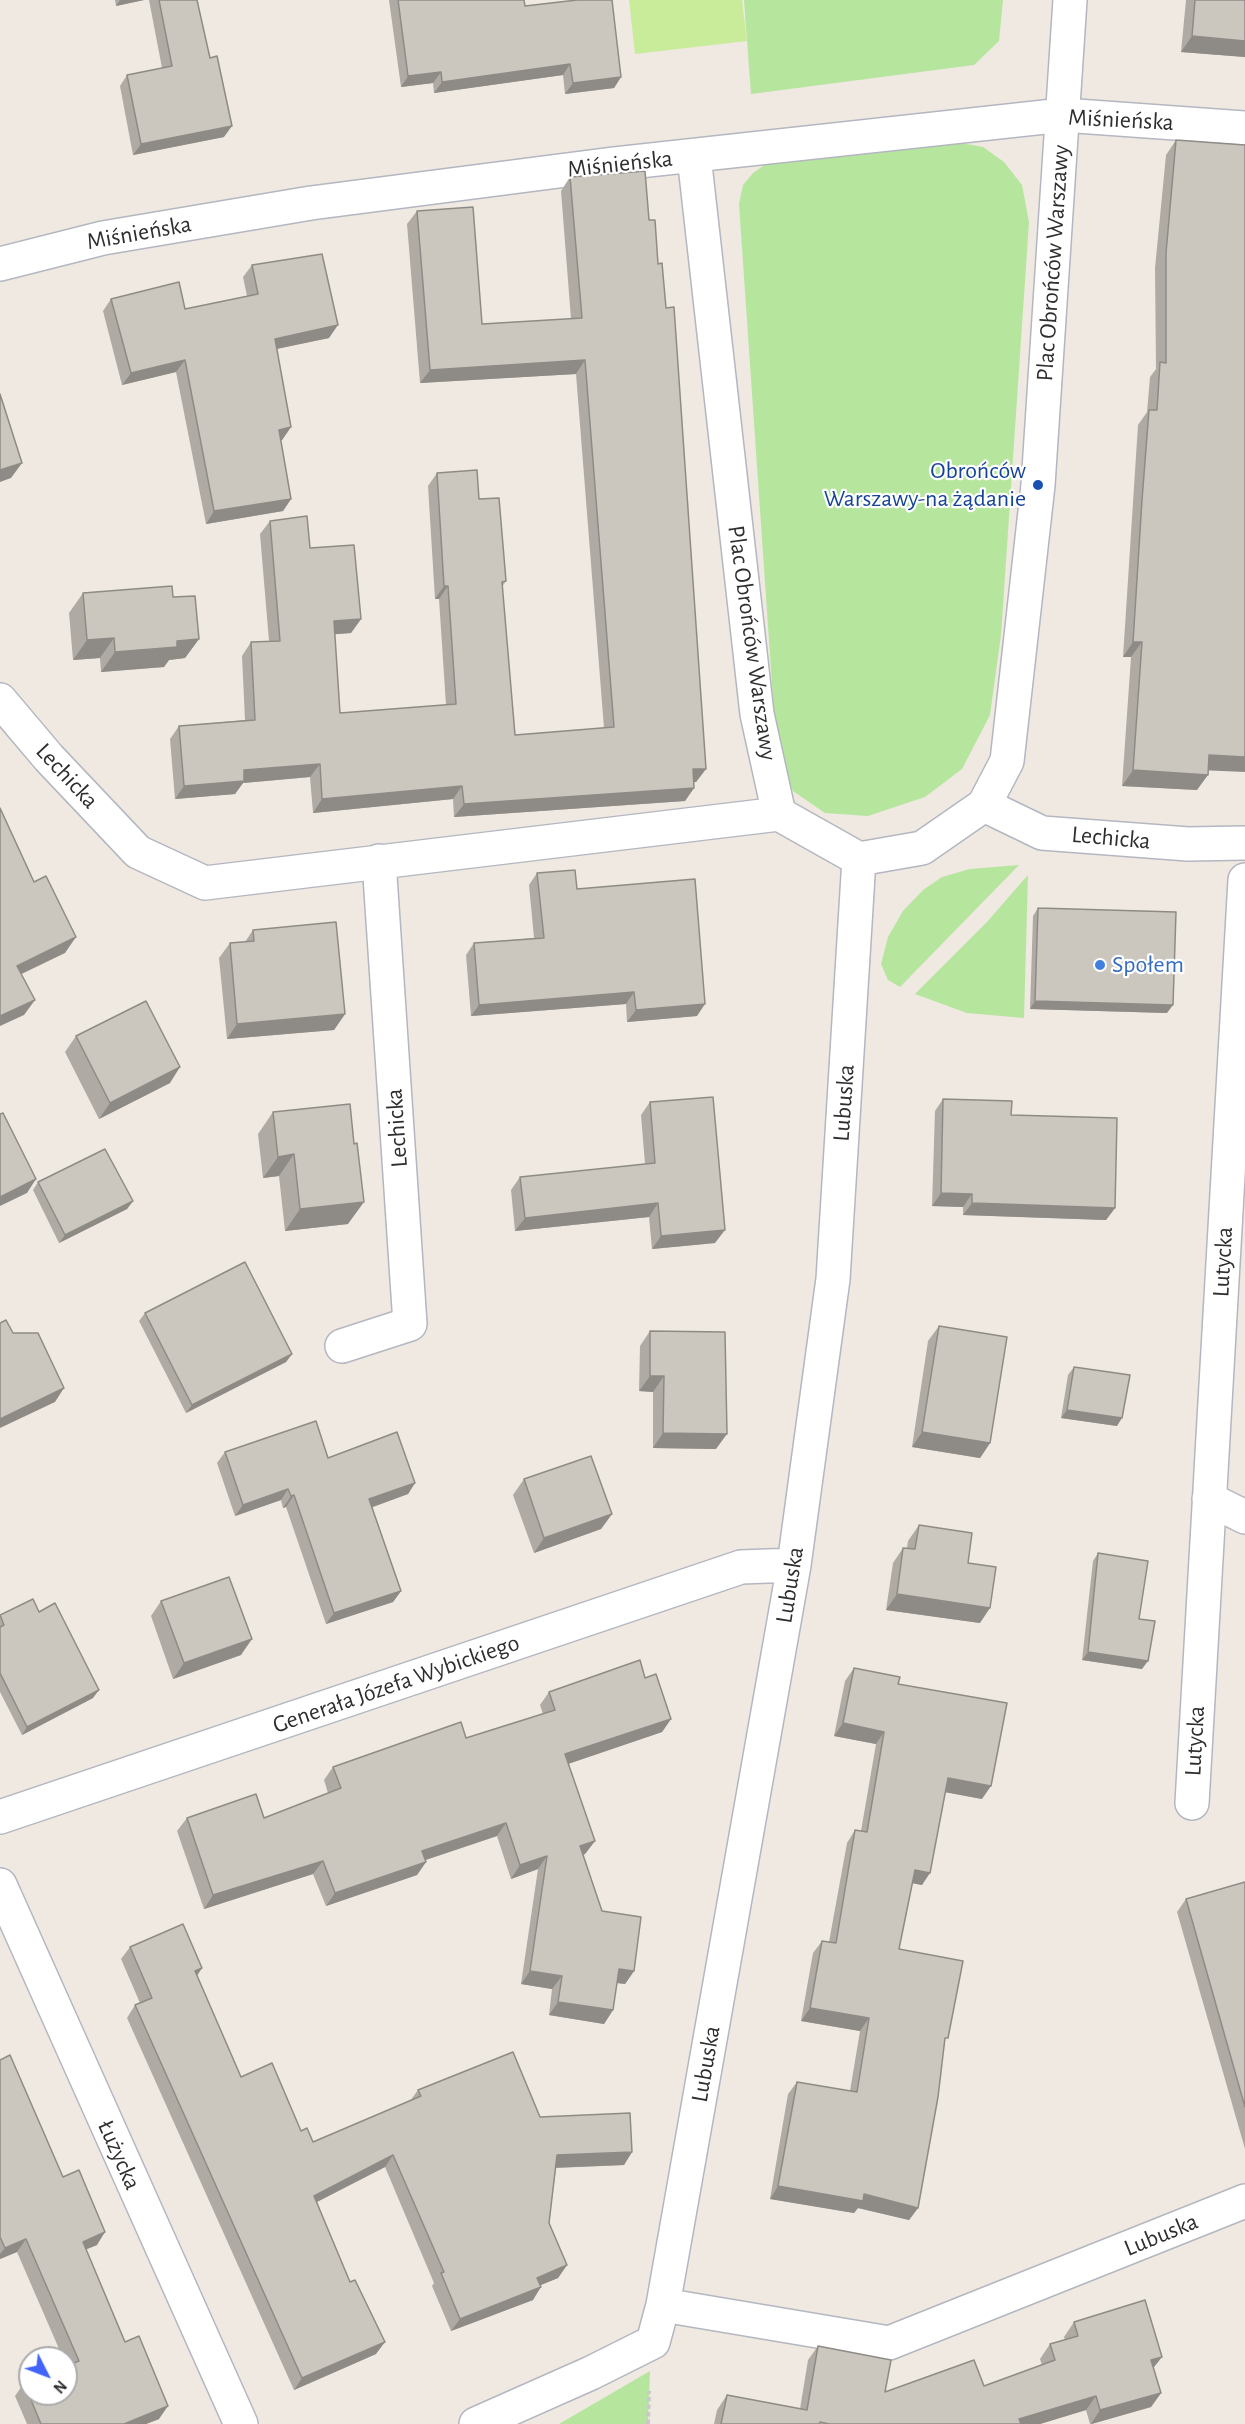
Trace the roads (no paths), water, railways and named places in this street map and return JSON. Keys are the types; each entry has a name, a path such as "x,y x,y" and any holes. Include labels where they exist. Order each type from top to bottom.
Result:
{"street":[{"path":"1063,115 1070,0"},
{"name":"Miśnieńska","path":"0,264 103,238 311,203 694,156 1063,115 1245,128"},
{"name":"Plac Obrońców Warszawy","path":"859,859 922,848 984,805 1007,761 1038,485 1063,115"},
{"name":"Plac Obrońców Warszawy","path":"694,156 757,714 779,814"},
{"name":"Lechicka","path":"0,700 49,758 138,852 165,867 205,883 779,814"},
{"name":"Lechicka","path":"984,805 1042,832 1188,844 1245,843"},
{"path":"779,814 859,859"},
{"name":"Lubuska","path":"476,2424 591,2373 653,2342 663,2305 794,1565 833,1279 859,859"},
{"name":"Lechicka","path":"342,1346 410,1324 379,861"},
{"name":"Lutycka","path":"1192,1803 1245,880"},
{"path":"1209,1500 1245,1517"},
{"name":"Generała Józefa Wybickiego","path":"0,1817 741,1567 794,1565"},
{"name":"Łużycka","path":"0,1885 241,2424"},
{"name":"Lubuska","path":"663,2305 889,2343 1245,2201"}],"place":[{"name":"Obrońców Warszawy-na żądanie","path":"1038,485"},
{"name":"Społem","path":"1100,965"}]}
